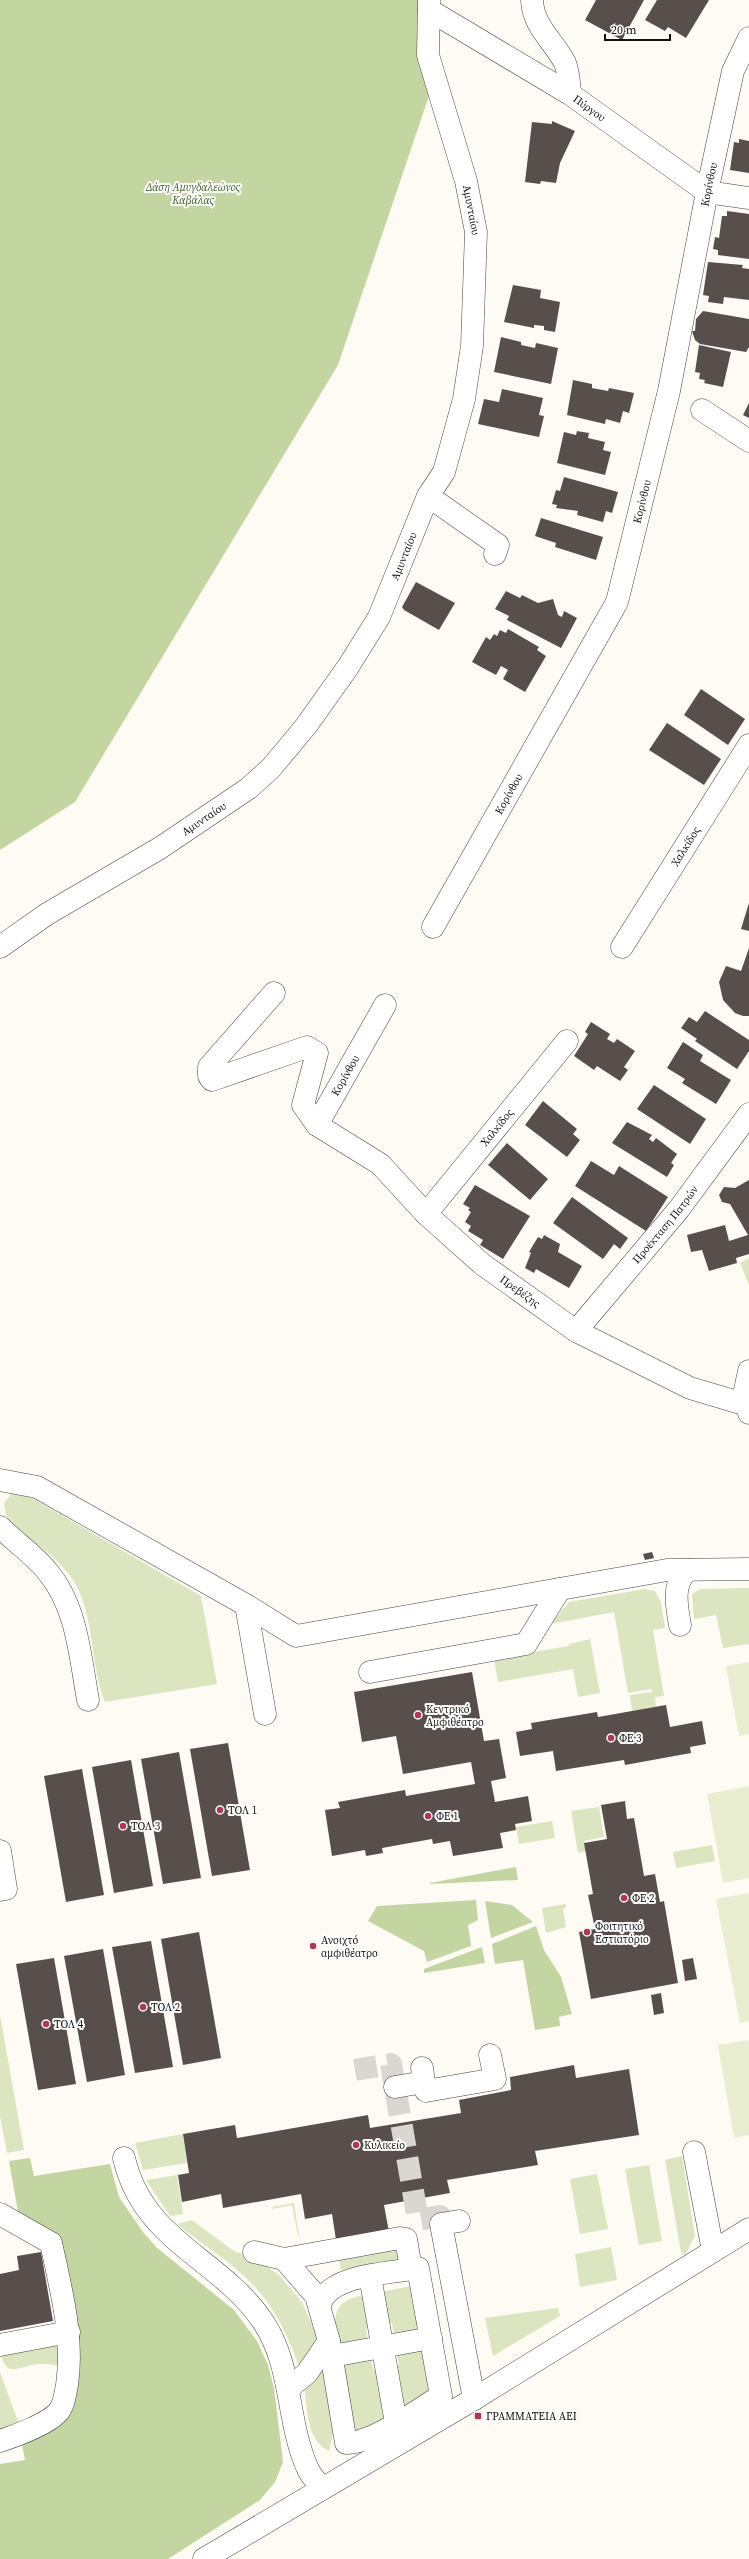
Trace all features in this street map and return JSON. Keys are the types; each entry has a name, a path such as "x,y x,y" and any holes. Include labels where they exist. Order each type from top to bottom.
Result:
{"street":[{"path":"532,0 537,24 564,62 568,72 570,94"},
{"name":"Πύργου","path":"429,5 570,94 707,192 749,198"},
{"name":"Αμυνταίου","path":"0,947 47,914 160,848 249,788 271,768 306,726 348,667 379,617 428,496 444,472 464,399 472,346 476,284 476,232 466,181 428,55 429,5"},
{"name":"Κορίνθου","path":"433,927 617,602 669,391 707,192 733,71 749,38"},
{"path":"702,410 749,441"},
{"path":"428,496 498,545 495,554"},
{"name":"Χαλκίδος","path":"622,947 749,745"},
{"path":"274,993 209,1067 209,1076 212,1080 218,1079 307,1047 317,1053 302,1105 317,1125"},
{"name":"Κορίνθου","path":"317,1125 385,1005"},
{"name":"Χαλκίδος","path":"426,1214 567,1041"},
{"name":"Προέκταση Πατρών","path":"576,1331 679,1209 749,1114"},
{"name":"Πρεβέζης","path":"317,1125 380,1164 426,1214 482,1264 576,1331 690,1388 748,1409"},
{"path":"748,1409 745,1390 749,1371"},
{"path":"0,1480 37,1487 246,1605 296,1636 661,1571 749,1569"},
{"path":"0,1527 46,1569 59,1586 68,1606 73,1625 88,1700"},
{"path":"680,1625 676,1595 680,1579 689,1570"},
{"path":"370,1672 526,1644 560,1589"},
{"path":"246,1605 265,1714"},
{"path":"0,1851 6,1889 0,1890"},
{"path":"395,2087 423,2074 426,2091 495,2079 490,2055"},
{"path":"694,2152 713,2251"},
{"path":"124,2158 130,2179 152,2217 172,2239 218,2273 239,2292 262,2319 281,2359 289,2388 300,2450 310,2474 322,2489"},
{"path":"0,2214 51,2243 69,2332 70,2359 64,2398 59,2412 41,2423 0,2441"},
{"path":"459,2221 441,2224 462,2284 474,2399"},
{"path":"204,2559 474,2399 749,2229"},
{"path":"254,2252 284,2259 400,2238 400,2240 406,2239 411,2270"},
{"path":"334,2250 340,2283"},
{"path":"284,2259 299,2274 320,2304 342,2412 344,2441 349,2443 364,2441 441,2396 418,2268 370,2276 340,2283 325,2294 320,2304"},
{"path":"370,2276 396,2423"},
{"path":"0,2345 69,2332"},
{"path":"289,2388 307,2373 330,2349 383,2347 431,2338"}],"green space":[{"name":"Δάση Αμυγδαλεώνος Καβάλας","path":"0,0 431,0 434,81 338,365 75,802 0,850"},
{"path":"749,1258 749,1285 740,1263"},
{"path":"12,1493 32,1498 201,1596 217,1684 105,1702 100,1687 86,1611 75,1583 59,1563 14,1524 6,1515 4,1503"},
{"path":"749,1588 749,1644 723,1648 716,1615 694,1619 692,1594 701,1589"},
{"path":"645,1589 655,1591 661,1602 665,1628 653,1630 664,1696 655,1697 656,1707 632,1711 630,1695 652,1692 652,1689 628,1693 614,1612 551,1624 569,1602"},
{"path":"590,1639 600,1693 578,1697 573,1669 498,1682 494,1659 569,1646 569,1644"},
{"path":"749,1662 749,1734 739,1736 726,1666"},
{"path":"749,1786 749,1878 723,1883 707,1794"},
{"path":"599,1807 604,1837 584,1841 586,1851 578,1853 571,1811"},
{"path":"552,1821 555,1838 519,1844 516,1827"},
{"path":"712,1845 715,1861 676,1868 673,1852"},
{"path":"516,1867 518,1880 430,1884 430,1883"},
{"path":"749,1893 749,2021 740,2023 716,1899"},
{"path":"476,1900 478,1920 468,1925 471,1946 427,1962 424,1951 368,1921 377,1906"},
{"path":"485,1901 512,1905 533,1922 491,1938"},
{"path":"566,1904 566,1908 563,1908 566,1927 546,1933 542,1908"},
{"path":"536,1926 544,1950 561,1977 572,2014 559,2017 560,2026 535,2030 523,1960 495,1964 492,1944"},
{"path":"482,1947 485,1963 424,1973 424,1969"},
{"path":"0,2015 24,2150 7,2153 0,2116"},
{"path":"749,2040 749,2135 734,2138 718,2045"},
{"path":"183,2134 187,2163 143,2170 135,2143"},
{"path":"682,2156 695,2236 685,2255 681,2252 665,2160"},
{"path":"30,2158 34,2176 110,2164 119,2197 143,2232 156,2247 234,2310 257,2341 268,2365 274,2388 283,2462 275,2482 260,2500 168,2559 0,2559 0,2464 25,2460 21,2439 58,2419 58,2241 18,2212 9,2161"},
{"path":"649,2165 662,2241 639,2245 625,2169"},
{"path":"597,2174 608,2229 580,2234 570,2179"},
{"path":"177,2175 183,2214 170,2216 146,2180"},
{"path":"294,2203 299,2236 292,2205 272,2209 272,2207"},
{"path":"192,2220 235,2252 254,2257 279,2275 303,2304 320,2344 301,2371 291,2345 279,2321 272,2309 255,2287 229,2263 177,2224"},
{"path":"401,2243 403,2259 341,2270 338,2254"},
{"path":"611,2247 617,2280 580,2287 575,2254"},
{"path":"416,2285 425,2336 395,2342 392,2323 381,2325 376,2293"},
{"path":"371,2294 376,2326 366,2328 369,2347 339,2352 335,2329 337,2312 341,2305 348,2300 358,2296"},
{"path":"558,2308 560,2316 493,2356 485,2318"},
{"path":"59,2339 61,2366 41,2364 14,2369 5,2365 2,2359 0,2349"},
{"path":"426,2341 437,2396 398,2416 389,2367 399,2365 396,2347"},
{"path":"370,2352 373,2370 384,2369 392,2418 359,2432 354,2428 340,2357"},
{"path":"325,2360 334,2429 329,2451 321,2446 312,2431 307,2412 304,2384"},
{"path":"0,2372 19,2424 0,2432"}],"building":[{"path":"596,0 644,0 622,40 585,20"},
{"path":"657,0 709,0 686,38 668,27 665,31 645,20"},
{"path":"552,121 575,131 560,163 556,183 541,181 540,184 525,182 532,122 552,124"},
{"path":"739,139 749,141 749,173 730,170 734,142 739,143"},
{"path":"727,211 749,214 749,259 718,255 718,250 713,249 715,237 719,238 722,216 727,216"},
{"path":"708,262 743,265 742,268 749,269 749,300 724,297 723,304 708,302 709,296 703,295"},
{"path":"513,285 541,290 540,298 560,302 555,332 544,330 544,326 534,325 534,328 504,322"},
{"path":"703,311 749,319 749,347 746,352 700,344 695,340 692,331 695,331 696,319"},
{"path":"501,337 521,342 521,345 535,348 536,343 558,348 551,384 494,372"},
{"path":"699,345 731,352 723,387 704,383 705,380 699,379 700,373 695,372"},
{"path":"573,380 592,384 592,388 608,391 609,388 634,393 629,413 623,411 620,423 606,419 605,424 567,415"},
{"path":"502,389 543,398 539,415 544,416 539,437 478,424 484,399 499,402"},
{"path":"749,403 749,418 743,415"},
{"path":"577,431 589,433 588,438 605,442 603,450 611,452 605,475 557,463 564,432 576,435"},
{"path":"564,477 618,492 612,513 606,511 603,522 577,515 578,511 556,508 557,505 552,504 556,490 560,491"},
{"path":"541,518 603,537 596,560 555,547 556,543 535,536"},
{"path":"416,582 455,603 439,630 404,610 402,607"},
{"path":"506,591 520,598 522,595 538,603 553,599 558,615 562,617 564,611 577,618 561,648 507,620 509,616 495,609"},
{"path":"508,629 539,647 537,650 546,656 525,692 503,679 508,670 501,666 496,675 472,662 486,637 490,640 494,634 497,636 500,630 506,633"},
{"path":"701,689 745,719 728,745 684,715"},
{"path":"667,723 721,759 704,785 649,750"},
{"path":"749,903 749,931 741,929"},
{"path":"749,948 749,1016 743,1016 735,1013 723,1000 719,982 726,966 741,971"},
{"path":"705,1011 749,1040 749,1051 737,1069 695,1041 697,1039 681,1028 689,1017 697,1022"},
{"path":"591,1022 610,1034 607,1039 614,1043 617,1039 635,1051 624,1067 628,1070 620,1081 597,1066 594,1070 574,1056 588,1034 585,1032"},
{"path":"683,1042 703,1055 700,1061 731,1080 716,1104 682,1083 685,1079 667,1068"},
{"path":"654,1085 706,1119 690,1144 637,1109"},
{"path":"543,1101 577,1129 573,1134 580,1140 567,1157 525,1125"},
{"path":"627,1122 652,1135 649,1139 653,1142 656,1138 677,1154 671,1163 674,1165 667,1177 612,1143"},
{"path":"507,1143 548,1179 530,1200 488,1165"},
{"path":"591,1161 614,1175 619,1166 668,1197 646,1231 575,1186"},
{"path":"749,1180 749,1254 736,1258 737,1263 709,1271 702,1250 691,1252 687,1235 725,1225 729,1241 748,1235 730,1204 722,1202 719,1195 724,1187 735,1188"},
{"path":"475,1185 530,1216 503,1259 480,1245 483,1240 468,1231 471,1226 465,1222 471,1212 468,1210 470,1208 463,1204"},
{"path":"572,1197 628,1238 620,1249 614,1244 603,1259 553,1223"},
{"path":"544,1235 560,1244 558,1252 582,1266 569,1288 536,1269 534,1273 525,1268 531,1253 529,1252 538,1237 542,1239"},
{"path":"652,1552 654,1558 645,1560 643,1554"},
{"path":"472,1672 484,1741 499,1739 506,1778 491,1781 495,1802 528,1796 532,1821 515,1824 516,1830 500,1833 503,1848 453,1856 450,1841 433,1844 432,1839 382,1848 383,1853 366,1856 365,1850 332,1856 325,1810 340,1808 338,1802 405,1790 406,1796 475,1784 471,1762 403,1774 396,1736 362,1742 354,1692"},
{"name":"ΦΕ 3","path":"666,1705 670,1727 702,1721 706,1744 690,1747 691,1753 625,1765 624,1760 556,1771 553,1751 520,1756 516,1732 532,1729 531,1723 597,1712 598,1717"},
{"name":"ΤΟΛ 1","path":"228,1743 250,1870 212,1876 190,1749"},
{"path":"179,1752 201,1878 163,1884 141,1759"},
{"name":"ΤΟΛ 3","path":"131,1760 153,1886 114,1893 92,1767"},
{"path":"82,1769 104,1895 66,1902 44,1776"},
{"name":"ΦΕ 2","path":"625,1801 627,1819 634,1818 644,1876 655,1874 660,1902 664,1901 678,1983 591,1999 579,1932 595,1929 588,1895 593,1894 584,1843 607,1839 601,1805"},
{"path":"199,1932 221,2058 183,2065 161,1939"},
{"name":"ΤΟΛ 2","path":"151,1941 173,2067 135,2073 112,1947"},
{"path":"103,1949 125,2075 87,2082 64,1956"},
{"name":"ΤΟΛ 4","path":"54,1958 76,2084 38,2090 16,1964"},
{"path":"693,1958 697,1979 685,1981 682,1960"},
{"path":"661,1993 664,2013 654,2015 651,1995"},
{"path":"574,2065 576,2078 629,2069 639,2135 535,2151 538,2165 447,2180 450,2193 384,2205 389,2232 336,2240 332,2214 305,2219 301,2194 223,2208 221,2194 182,2202 178,2175 189,2173 183,2134 235,2125 237,2138 368,2115 370,2128 461,2113 459,2100 511,2090 510,2077"},
{"path":"41,2252 53,2321 0,2331 0,2274 19,2270 17,2256"}],"tunnel":[{"path":"355,2070 391,2064 418,2220 440,2216 441,2224"}],"place":[{"name":"Κεντρικό Αμφιθέατρο","path":"418,1715"},
{"name":"ΦΕ 3","path":"611,1738"},
{"name":"ΤΟΛ 1","path":"220,1810"},
{"name":"ΦΕ 1","path":"428,1816"},
{"name":"ΤΟΛ 3","path":"123,1826"},
{"name":"ΦΕ 2","path":"624,1898"},
{"name":"Φοιτητικό Εστιατόριο","path":"587,1932"},
{"name":"Ανοιχτό αμφιθέατρο","path":"313,1946"},
{"name":"ΤΟΛ 2","path":"143,2007"},
{"name":"ΤΟΛ 4","path":"46,2024"},
{"name":"Κυλικείο","path":"356,2145"},
{"name":"ΓΡΑΜΜΑΤΕΙΑ ΑΕΙ","path":"478,2416"}]}
